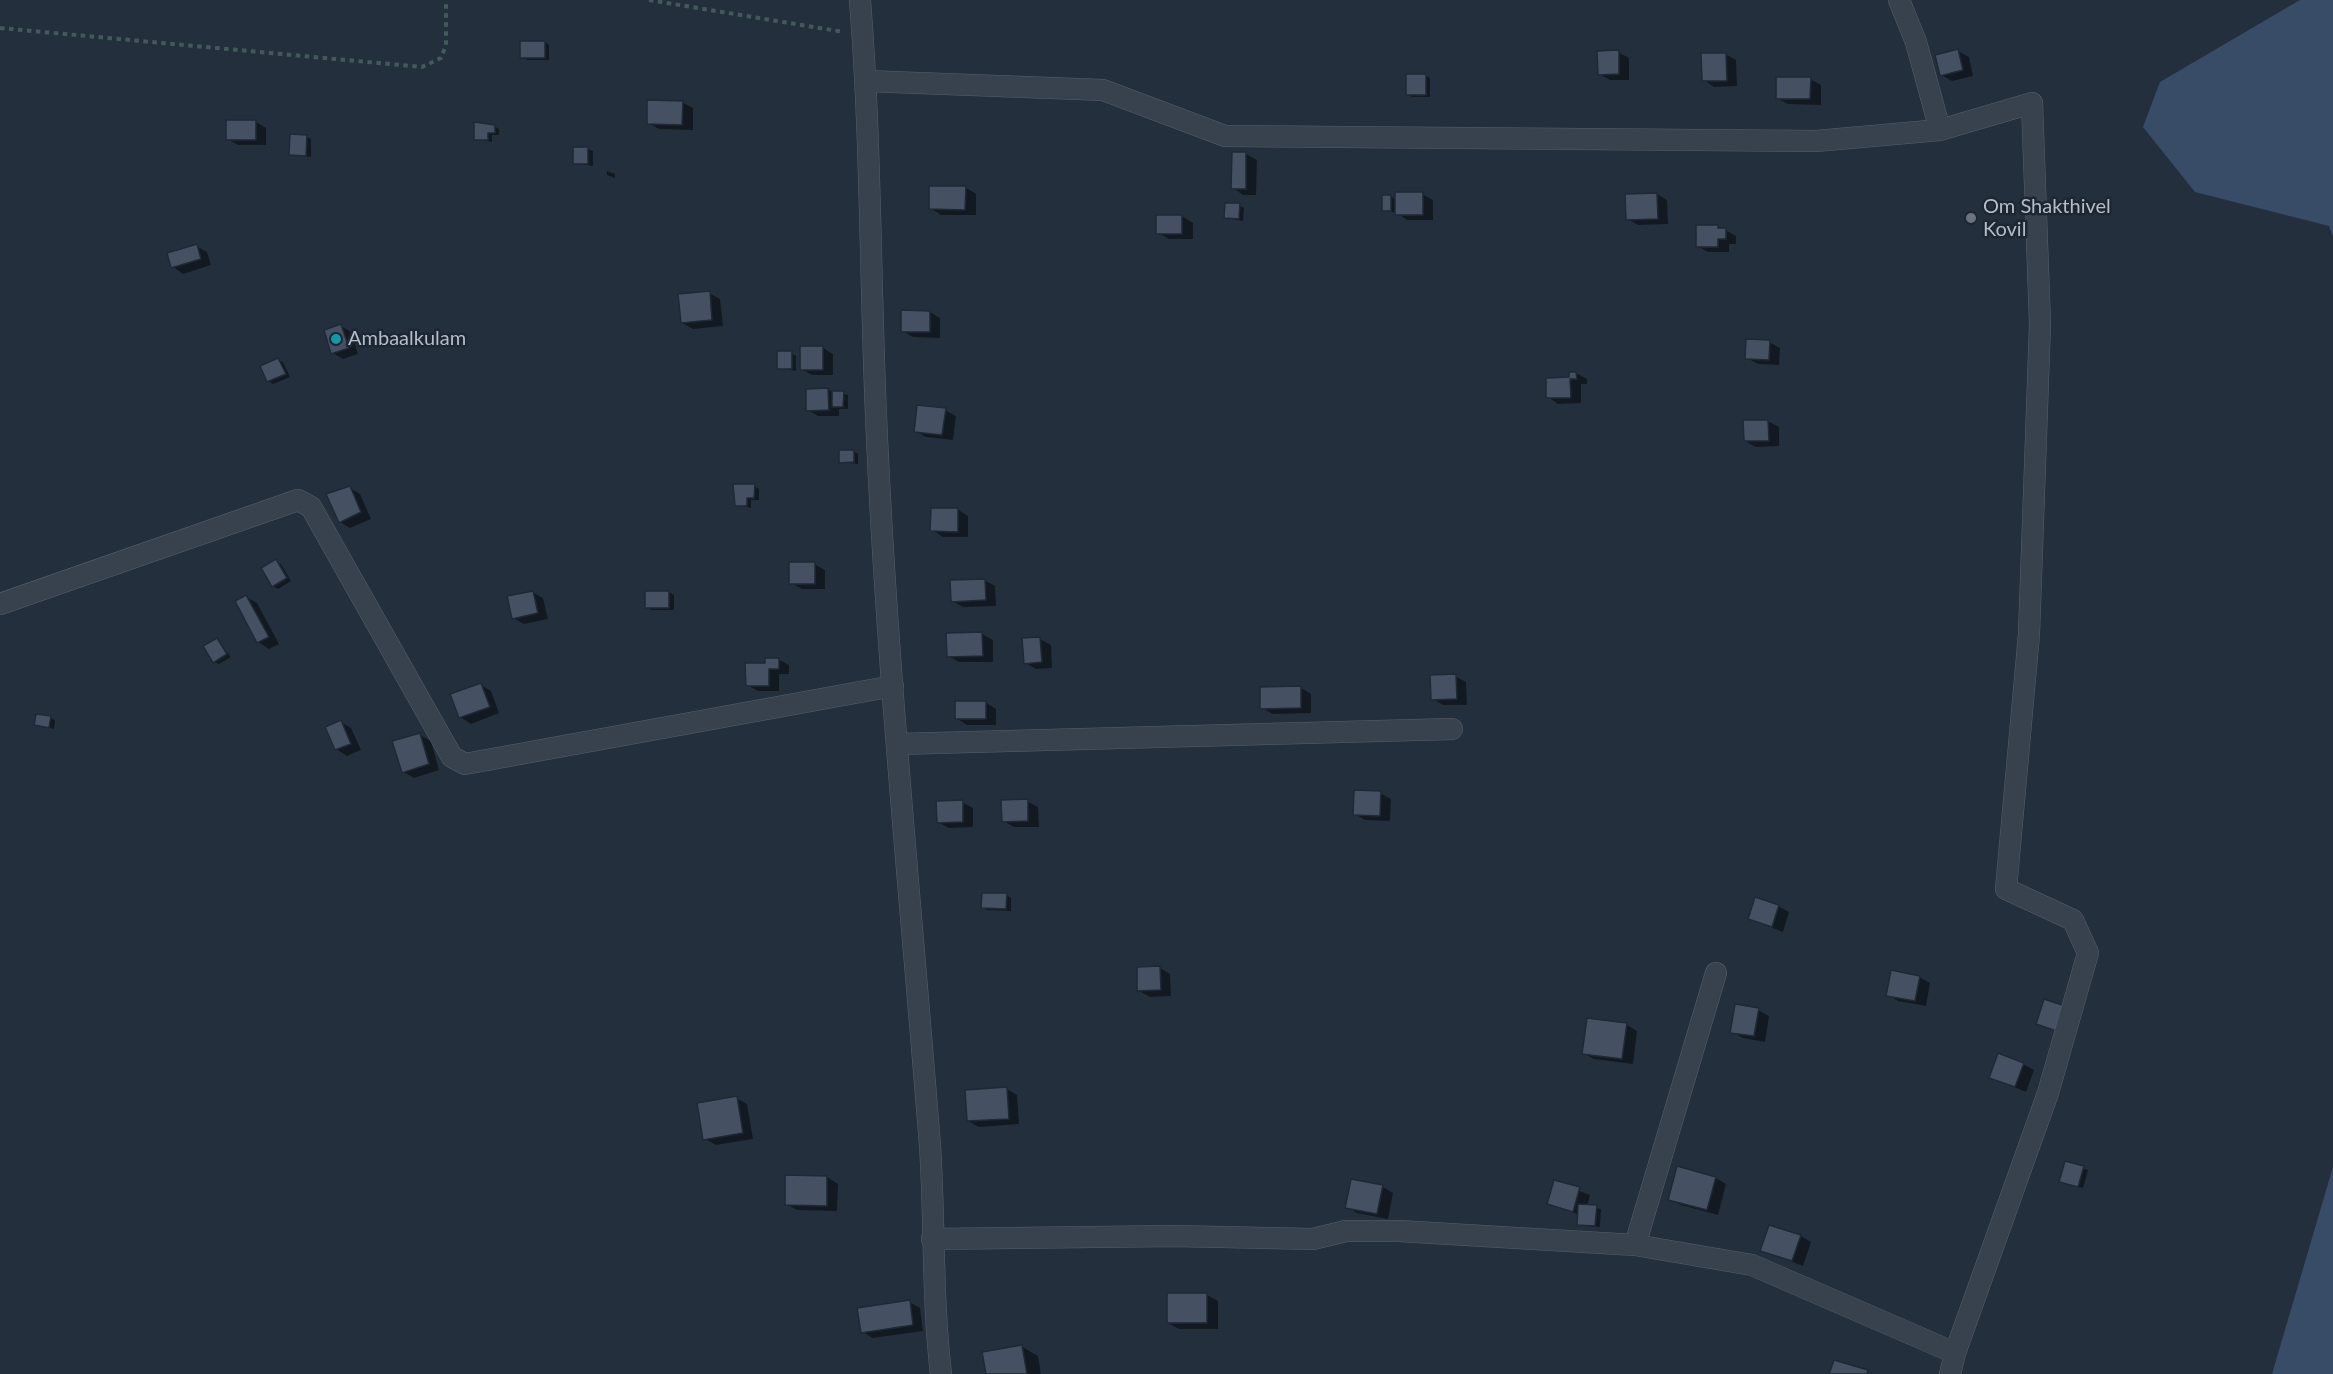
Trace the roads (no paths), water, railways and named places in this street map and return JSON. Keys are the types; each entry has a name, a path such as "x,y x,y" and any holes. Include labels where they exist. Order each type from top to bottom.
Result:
{"street":[{"path":"860,0 866,81 876,416 893,686 930,1153 935,1320 941,1374"},
{"path":"1899,0 1916,42 1940,130"},
{"path":"866,81 1103,90 1225,136 1816,141 1940,130 2032,103 2040,324 2029,634 2006,889 2073,920 2088,953 2048,1093 1955,1353 1950,1374"},
{"path":"0,603 298,500 310,507 452,757 465,764 893,686"},
{"path":"898,744 1452,729"},
{"path":"1635,1245 1716,973"},
{"path":"932,1239 1174,1236 1313,1239 1346,1231 1399,1231 1635,1245 1752,1265 1955,1353"}],"water":[{"path":"2300,0 2333,0 2333,236 2329,226 2195,192 2143,127 2160,82"},
{"path":"2333,1167 2333,1374 2272,1374"}],"place":[{"name":"Om Shakthivel Kovil","path":"1971,218"},
{"name":"Ambaalkulam","path":"336,339"}]}
